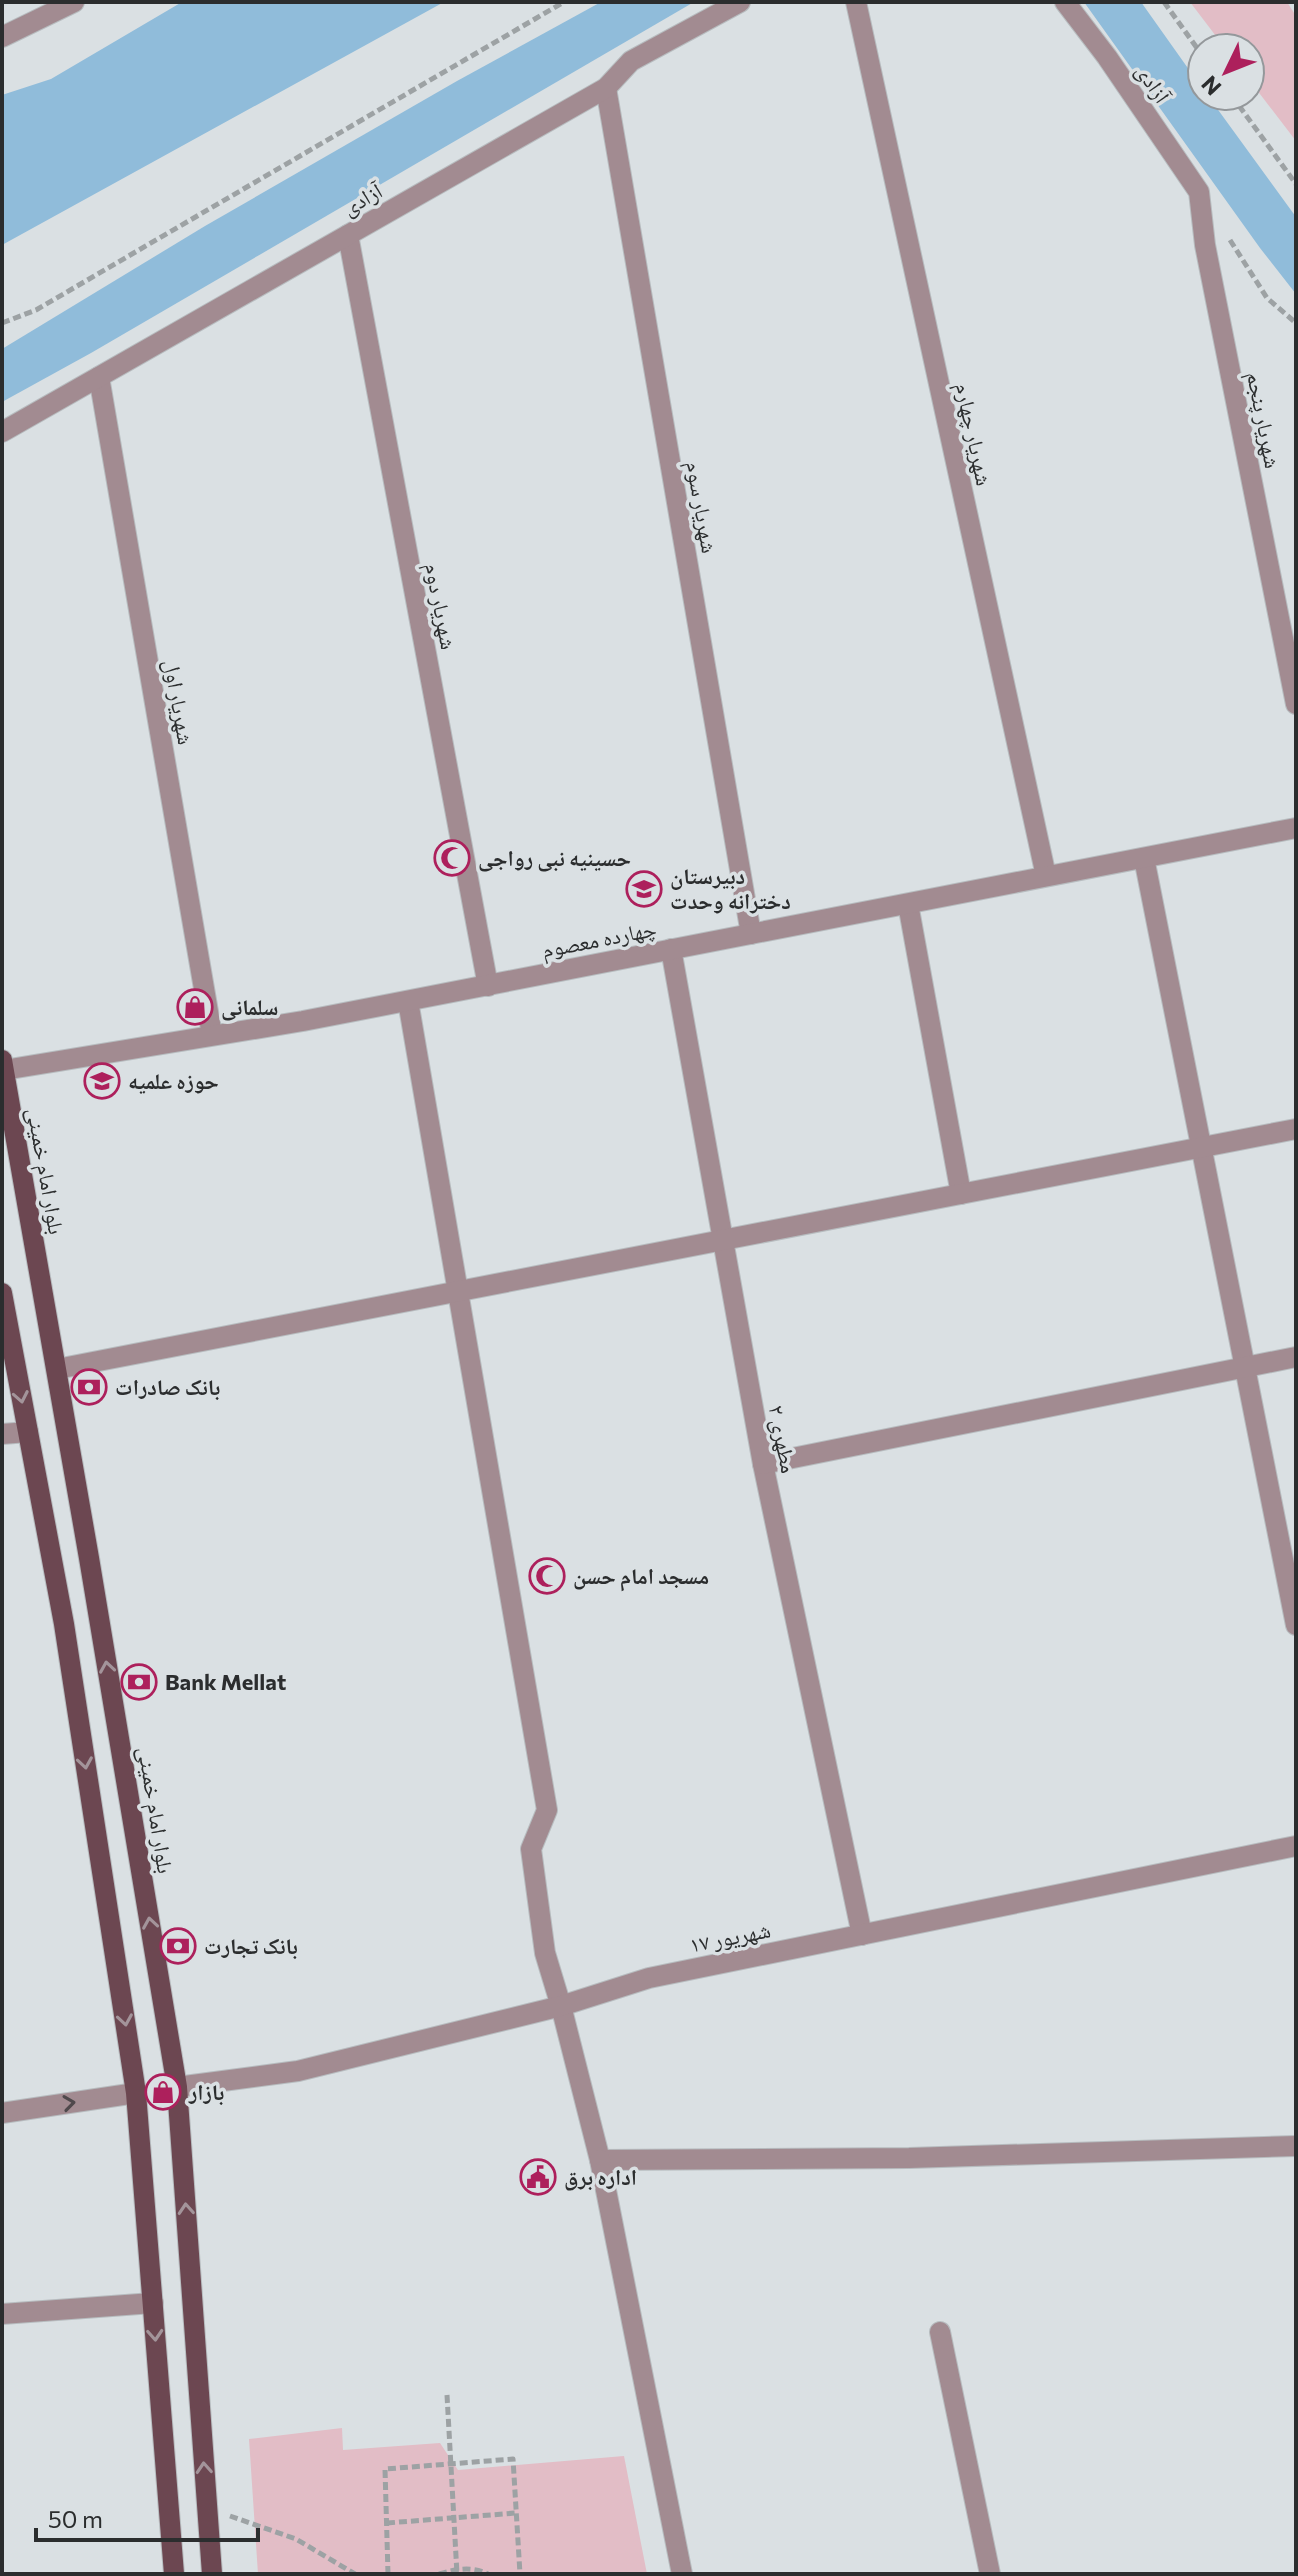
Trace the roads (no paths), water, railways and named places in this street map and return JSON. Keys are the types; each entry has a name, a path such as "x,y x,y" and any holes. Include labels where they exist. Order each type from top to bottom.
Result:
{"main road":[{"name":"بلوار امام خمینی","path":"3,1065 177,2087 212,2574"},
{"path":"2,1293 64,1624 136,2093 174,2574"}],"street":[{"path":"2,37 74,2"},
{"name":"آزادی","path":"2,432 606,88 631,61 740,2"},
{"name":"شهریار چهارم","path":"856,2 1046,876"},
{"name":"آزادی","path":"1065,2 1107,57 1199,192"},
{"name":"شهریار سوم","path":"606,88 751,934"},
{"name":"شهریار پنجم","path":"1199,192 1205,245 1296,704"},
{"name":"شهریار دوم","path":"348,235 488,986"},
{"name":"شهریار اول","path":"99,377 212,1035"},
{"name":"چهارده معصوم","path":"3,1065 303,1021 1296,828"},
{"path":"1144,858 1296,1625"},
{"path":"908,904 961,1194"},
{"name":"مطهری ۲","path":"671,949 763,1464 862,1935"},
{"path":"408,1001 547,1810 531,1849 545,1953 600,2160 682,2574"},
{"path":"57,1369 1296,1129"},
{"path":"763,1464 1296,1357"},
{"path":"2,1434 28,1432"},
{"name":"۱۷ شهریور","path":"177,2087 298,2071 561,2006 649,1978 1296,1846"},
{"path":"2,2113 136,2093"},
{"path":"600,2160 909,2158 1296,2146"},
{"path":"2,2314 153,2303"},
{"path":"940,2332 990,2574"}],"water":[{"path":"182,2 444,2 2,245 2,95 51,79"},
{"path":"601,2 694,2 2,402 2,349 205,226"},
{"path":"1084,2 1141,2 1186,65 1186,112 1220,112 1296,217 1296,294"}],"place":[{"name":"حسینیه نبی رواجی","path":"452,858"},
{"name":"دبیرستان دخترانه وحدت","path":"644,889"},
{"name":"سلمانی","path":"195,1007"},
{"name":"حوزه علمیه","path":"102,1081"},
{"name":"بانک صادرات","path":"89,1387"},
{"name":"مسجد امام حسن","path":"547,1576"},
{"name":"Bank Mellat","path":"139,1682"},
{"name":"بانک تجارت","path":"178,1946"},
{"name":"بازار","path":"163,2092"},
{"name":"اداره برق","path":"538,2177"}]}
